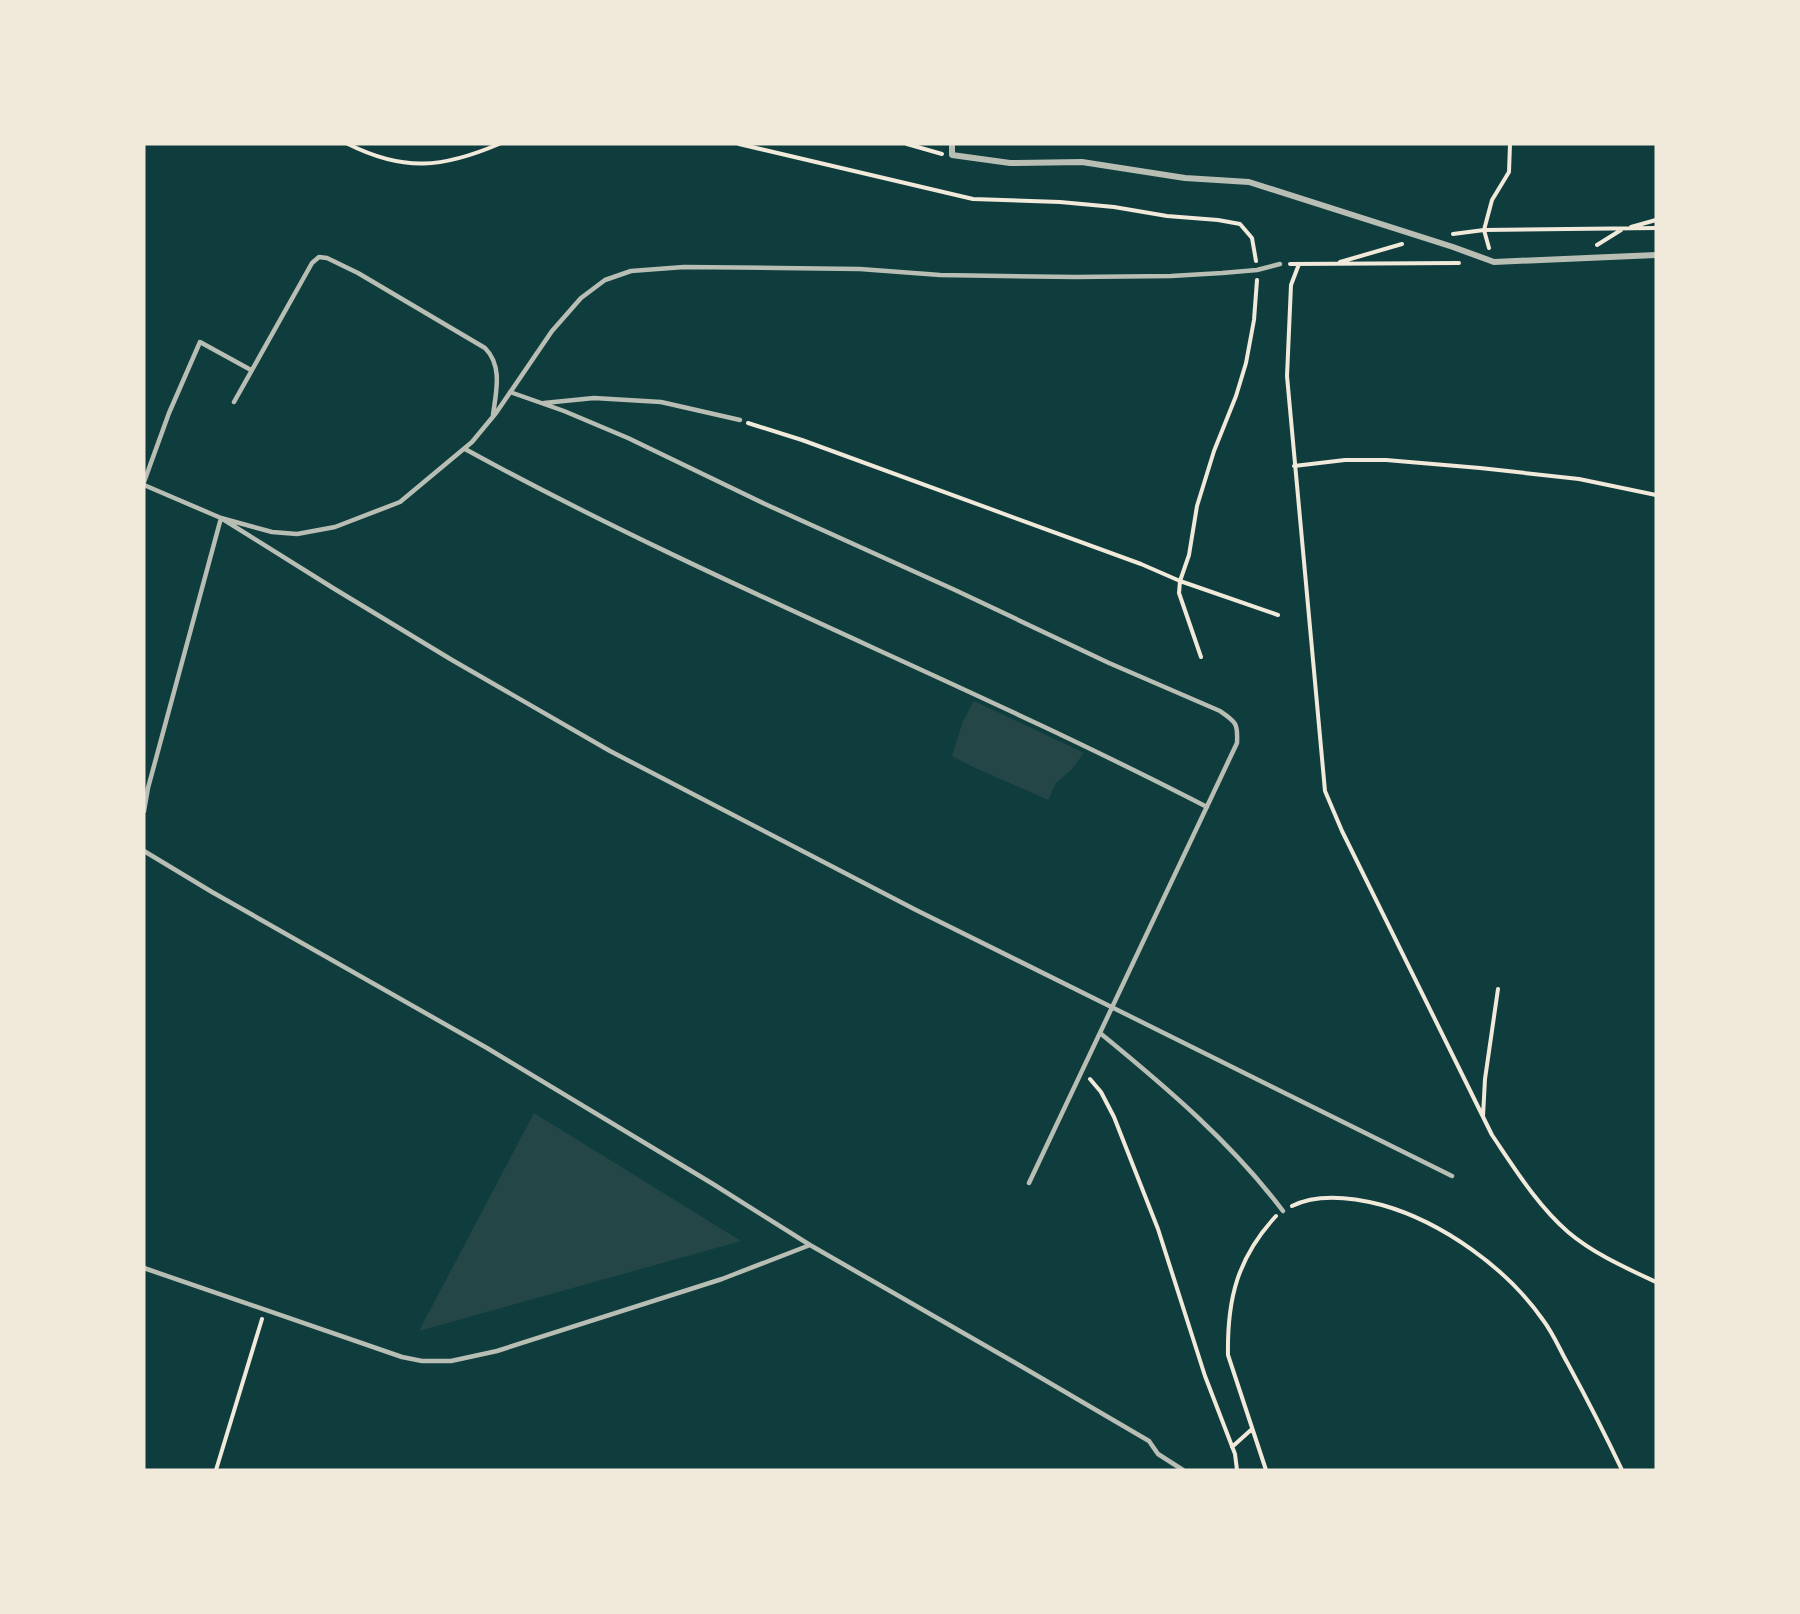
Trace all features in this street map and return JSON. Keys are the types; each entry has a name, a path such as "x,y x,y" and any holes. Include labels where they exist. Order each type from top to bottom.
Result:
{"street":[{"path":"952,144 952,155 1010,163 1082,162 1185,178 1249,182 1494,262 1656,255"}],"lane":[{"path":"234,402 312,263 319,257 327,258 358,273 485,348 496,367 497,385 493,417"},
{"path":"221,518 272,532 297,534 335,527 400,502 472,442 493,417 552,331 581,298 604,280 631,271 684,267 860,270 940,275 1171,276 1257,270 1280,264"},
{"path":"251,370 200,342 169,413 144,483 221,518 422,642 610,751 916,910 1452,1176"},
{"path":"510,392 628,438 1109,663 1220,711 1234,720 1238,729 1237,743 1029,1183"},
{"path":"540,403 594,398 662,402 740,420"},
{"path":"465,449 533,486 746,589 1117,760 1207,807"},
{"path":"144,812 146,788 221,518"},
{"path":"144,851 487,1048 810,1245 1149,1441 1158,1454 1183,1470"},
{"path":"1100,1033 1204,1122 1269,1192 1283,1211"},
{"path":"144,1268 402,1357 422,1361 451,1361 497,1351 722,1279 810,1245"}],"path":[{"path":"348,144 371,156 420,164 446,162 477,154 499,144"},
{"path":"739,144 973,199 1060,202 1114,207 1167,216 1240,224 1252,238 1256,254 1254,320 1246,363 1236,396 1214,451 1197,506 1189,555 1180,581 1179,593 1201,657"},
{"path":"907,144 952,155"},
{"path":"1494,262 1484,230 1492,200 1509,172 1510,144"},
{"path":"1575,259 1623,229 1656,220"},
{"path":"1333,264 1423,238 1484,230 1656,228"},
{"path":"1280,264 1464,263"},
{"path":"1299,264 1291,285 1287,376 1325,791 1342,831 1492,1135 1518,1175 1555,1220 1570,1233 1600,1254 1656,1282"},
{"path":"740,420 802,440 1141,564 1180,581 1278,615"},
{"path":"1294,466 1345,460 1398,461 1579,479 1656,495"},
{"path":"1483,1117 1485,1079 1498,989"},
{"path":"1083,1070 1101,1092 1114,1117 1158,1229 1205,1376 1232,1447 1237,1470"},
{"path":"1266,1470 1228,1355 1233,1292 1246,1256 1263,1229 1278,1214 1297,1203 1326,1198 1359,1199 1392,1208 1425,1221 1467,1245 1522,1294 1544,1320 1622,1470"},
{"path":"216,1470 265,1310"},
{"path":"1232,1447 1252,1429"}],"shaded area":[{"path":"974,701 1084,753 1071,770 1056,783 1048,800 952,756 963,721"},
{"path":"534,1113 741,1241 419,1331"}]}
